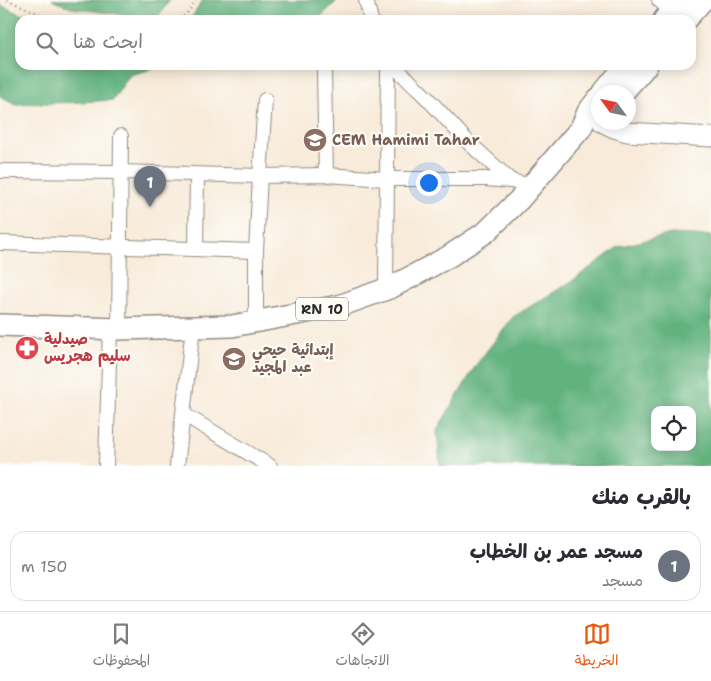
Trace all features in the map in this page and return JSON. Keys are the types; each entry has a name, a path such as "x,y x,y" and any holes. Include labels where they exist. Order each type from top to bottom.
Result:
{"main road":[{"path":"673,12 703,0"},
{"path":"610,85 622,70"},
{"path":"629,85 642,70"},
{"name":"RN 10","path":"0,325 115,328 232,326 339,306 386,289 448,257 486,232 519,200 591,120"}],"street":[{"path":"366,0 370,15"},
{"path":"386,289 388,70"},
{"path":"399,70 468,142 511,181"},
{"path":"324,71 326,175"},
{"path":"256,322 256,251 265,100"},
{"path":"620,130 711,137"},
{"path":"106,466 120,248 121,136"},
{"path":"0,171 260,176 326,175 387,179 485,179 511,181 532,186"},
{"path":"196,249 197,174"},
{"path":"0,243 256,251"},
{"path":"177,466 193,327"},
{"path":"183,414 270,466"}],"path":[{"path":"7,0 42,15"},
{"path":"185,15 196,0"}],"green space":[{"path":"52,0 170,0 159,15 125,15 71,8"},
{"path":"203,0 338,0 322,15 193,15"},
{"path":"0,5 23,15 15,15 15,70 148,70 130,75 113,100 16,104 0,96"},
{"path":"671,234 711,236 711,466 440,466 437,430 476,365 513,317 572,281 618,247"}],"place":[{"name":"CEM Hamimi Tahar","path":"315,140"},
{"name":"مسجد عمر بن الخطاب","path":"150,207"},
{"name":"صيدلية سليم هجريس","path":"27,348"},
{"name":"إبتدائية حيحي عبد المجيد","path":"234,359"}]}
